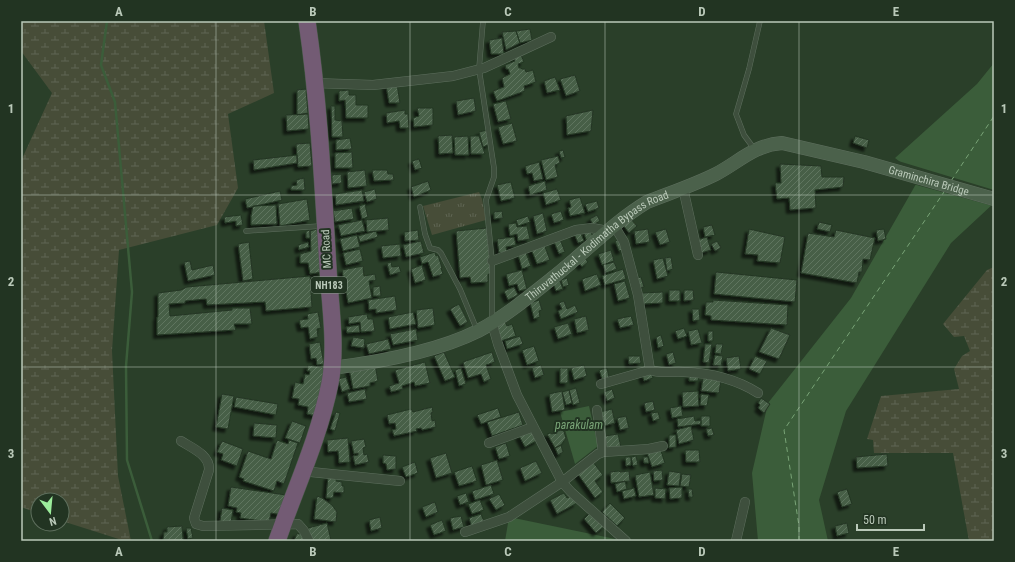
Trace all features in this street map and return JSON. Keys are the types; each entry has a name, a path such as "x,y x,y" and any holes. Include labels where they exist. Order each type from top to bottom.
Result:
{"highway":[{"name":"MC Road","path":"277,541 321,419 332,368 332,335 321,153 306,21"}],"main road":[{"name":"Thiruvathuckal - Kodimatha Bypass Road","path":"332,368 415,353 445,344 477,331 492,323 522,302 556,276 611,229 648,202 722,171 755,150 772,144 782,144 864,162"},
{"name":"Graminchira Bridge","path":"864,162 994,199"}],"street":[{"path":"314,83 373,85 453,76 480,69 551,37"},
{"path":"683,188 698,255"},
{"path":"492,261 576,230 592,228 611,229 624,242 638,295 650,370"},
{"path":"492,323 514,388 533,428 562,482 571,492 626,541"},
{"path":"601,384 650,370 657,373 683,371 716,375 747,386 758,393"},
{"path":"597,410 603,452"},
{"path":"489,443 533,428"},
{"path":"181,441 205,457 209,463 209,470 194,518 196,524 203,526 298,524 304,531 309,541"},
{"path":"465,532 509,517 562,482 598,454 603,452 649,449 663,446"},
{"path":"303,470 400,480"},
{"path":"736,541 745,502"}],"lane":[{"path":"484,21 480,69 494,162 494,177 486,200 492,261 492,323"},
{"path":"755,150 744,135 736,114 749,70 760,21"},
{"path":"420,207 425,234 430,248 438,250 441,253 460,289 477,331"},
{"path":"246,231 325,225"}],"green space":[{"path":"21,21 264,21 274,93 228,114 238,188 217,225 119,250 112,351 118,476 131,541 125,541 70,524 70,492 30,492 30,510 21,507 21,161 52,93 21,51"},
{"path":"479,192 482,199 486,220 432,235 423,206"},
{"path":"994,267 994,541 969,541 953,453 874,453 873,440 867,439 881,396 959,389 954,369 962,356 970,351 964,336 954,337 943,324 987,270"}],"water":[{"path":"994,63 994,203 951,243 846,411 819,500 828,541 758,541 752,473 768,403 851,298 920,177 895,158 977,84"},
{"name":"parakulam","path":"589,406 598,446 575,464 560,412"},
{"path":"509,517 625,541 505,541"}],"pier":[{"path":"895,160 994,190 994,205 993,206 913,184 917,177"}],"building":[{"path":"530,29 532,40 520,43 516,31"},
{"path":"516,31 520,43 506,50 502,32"},
{"path":"502,38 504,54 491,54 489,40"},
{"path":"521,55 524,62 518,64 519,68 525,69 526,72 533,70 536,82 524,86 525,91 497,101 493,91 504,87 502,78 510,74 505,65 515,61 514,58"},
{"path":"575,75 580,91 566,96 560,79"},
{"path":"555,77 560,90 547,93 544,81"},
{"path":"397,84 400,103 389,103 386,86"},
{"path":"306,89 308,113 297,115 297,90"},
{"path":"349,90 349,95 356,95 356,105 368,105 368,118 346,118 345,100 339,101 339,91"},
{"path":"474,98 476,111 458,115 456,101"},
{"path":"506,101 511,119 498,122 493,104"},
{"path":"331,106 335,106 335,120 342,121 343,137 332,137"},
{"path":"417,108 433,108 433,125 414,127 413,118 419,116"},
{"path":"405,110 405,114 408,114 409,128 400,128 399,121 387,123 386,113"},
{"path":"593,110 591,131 567,135 566,116"},
{"path":"308,114 309,129 287,131 286,115"},
{"path":"512,123 517,141 503,144 498,127"},
{"path":"487,130 490,144 483,147 479,132"},
{"path":"452,135 453,153 439,154 438,136"},
{"path":"468,136 469,155 455,155 454,137"},
{"path":"470,136 479,136 485,154 471,154"},
{"path":"855,136 869,140 867,148 853,143"},
{"path":"350,138 352,149 336,150 336,140"},
{"path":"310,143 312,166 298,167 296,144"},
{"path":"563,150 565,157 561,158 559,151"},
{"path":"352,152 353,168 335,168 335,153"},
{"path":"297,155 297,163 254,170 253,160"},
{"path":"558,156 560,163 555,165 558,177 546,180 541,160"},
{"path":"419,159 422,168 415,170 412,161"},
{"path":"539,162 543,179 534,181 532,173 527,174 525,166"},
{"path":"780,164 821,166 822,177 844,177 843,187 815,190 816,208 790,210 789,198 777,199 775,183 781,183"},
{"path":"365,170 367,186 348,188 347,172"},
{"path":"372,170 387,170 388,174 393,174 394,180 374,181"},
{"path":"341,174 342,183 332,184 332,175"},
{"path":"304,178 305,190 291,190 291,186 297,185 296,180"},
{"path":"428,181 431,190 414,197 411,187"},
{"path":"545,181 547,190 530,195 528,186"},
{"path":"511,182 515,198 501,201 497,185"},
{"path":"375,189 377,199 367,202 364,192"},
{"path":"557,189 561,200 546,205 543,193"},
{"path":"362,190 364,201 336,205 335,194"},
{"path":"280,191 282,200 247,208 245,199"},
{"path":"580,197 585,213 570,216 568,208 571,207 569,200"},
{"path":"307,199 310,220 280,226 278,204"},
{"path":"597,201 599,208 588,212 585,204"},
{"path":"365,204 368,217 362,219 359,206"},
{"path":"276,205 277,224 251,225 253,206"},
{"path":"352,208 354,219 335,222 333,211"},
{"path":"502,211 503,218 494,219 494,212"},
{"path":"561,211 564,220 554,223 551,214"},
{"path":"543,213 547,231 537,234 533,216"},
{"path":"241,215 243,225 236,226 236,221 225,223 224,217"},
{"path":"597,215 600,221 593,225 590,219"},
{"path":"528,216 530,222 518,226 516,220"},
{"path":"388,218 389,230 367,232 366,220"},
{"path":"630,218 637,226 629,233 622,224"},
{"path":"362,220 365,231 341,236 338,225"},
{"path":"819,222 832,225 830,232 817,229"},
{"path":"516,223 517,227 527,226 530,239 518,241 517,234 510,236 508,224"},
{"path":"712,225 715,235 705,237 703,227"},
{"path":"487,228 491,274 488,274 488,282 471,283 470,277 460,278 456,231"},
{"path":"317,229 322,272 310,274 308,263 300,263 300,254 311,251 310,231"},
{"path":"648,229 650,242 636,244 634,231"},
{"path":"666,229 670,242 660,245 655,232"},
{"path":"749,229 785,237 780,263 757,261 758,255 745,254"},
{"path":"884,229 886,239 878,241 876,230"},
{"path":"310,230 310,238 306,238 306,231"},
{"path":"418,230 419,240 405,241 404,232"},
{"path":"590,230 593,237 586,240 584,233"},
{"path":"836,230 875,238 870,260 863,259 862,272 859,272 857,283 801,273 808,233 834,237"},
{"path":"376,231 378,237 360,242 358,236"},
{"path":"580,231 584,241 578,243 574,234"},
{"path":"357,235 360,247 343,251 340,239"},
{"path":"514,237 516,245 506,247 507,252 499,253 497,239"},
{"path":"707,237 711,250 701,253 697,240"},
{"path":"560,239 565,252 559,254 554,242"},
{"path":"620,240 623,250 619,251 615,241"},
{"path":"421,241 424,253 406,257 403,245"},
{"path":"717,241 721,248 715,251 711,244"},
{"path":"249,242 253,279 243,281 238,244"},
{"path":"308,242 309,247 299,250 298,245"},
{"path":"400,244 401,256 383,258 381,246"},
{"path":"544,244 550,260 537,264 531,249"},
{"path":"360,249 363,261 346,265 343,253"},
{"path":"611,250 614,261 602,265 598,254"},
{"path":"435,252 436,256 438,255 443,274 433,277 428,262 422,264 420,257"},
{"path":"526,253 531,266 522,269 518,255"},
{"path":"584,257 588,262 582,267 578,262"},
{"path":"671,257 673,269 667,271 665,258"},
{"path":"663,258 668,276 657,279 653,260"},
{"path":"190,261 192,270 213,265 215,275 188,281 184,262"},
{"path":"391,262 392,267 399,266 401,272 390,275 387,263"},
{"path":"614,262 617,269 606,273 603,265"},
{"path":"422,265 426,280 415,283 411,269"},
{"path":"363,266 364,276 375,274 376,280 369,281 372,298 348,303 342,270"},
{"path":"623,269 626,279 605,285 602,276"},
{"path":"522,270 527,289 519,291 517,284 509,286 506,274"},
{"path":"716,272 797,280 795,302 714,294"},
{"path":"597,274 601,285 585,291 582,279"},
{"path":"310,276 312,307 266,311 265,302 207,305 206,299 185,301 185,303 169,304 170,316 232,310 232,308 250,308 252,324 234,324 236,330 157,335 158,293 181,290 187,287"},
{"path":"641,277 644,287 640,288 637,278"},
{"path":"567,278 569,285 563,287 561,280"},
{"path":"560,281 563,289 556,291 553,283"},
{"path":"625,281 630,298 618,301 614,284"},
{"path":"380,286 381,296 373,296 373,287"},
{"path":"514,287 518,295 508,300 504,291"},
{"path":"669,290 680,290 680,301 669,301"},
{"path":"684,290 693,290 694,300 684,301"},
{"path":"663,292 663,303 643,304 642,293"},
{"path":"395,296 397,310 376,313 376,309 369,310 368,300"},
{"path":"539,300 542,310 539,311 540,317 534,319 530,303"},
{"path":"713,300 788,305 787,325 711,320 711,316 705,315 706,302 713,302"},
{"path":"564,301 567,309 575,305 578,312 561,319 558,311 562,309 559,303"},
{"path":"459,304 468,322 460,326 450,309"},
{"path":"433,308 435,325 418,328 416,310"},
{"path":"692,309 699,309 700,320 693,321"},
{"path":"318,312 321,328 317,329 318,337 310,339 308,327 301,328 299,320 308,319 307,314"},
{"path":"413,312 416,324 390,329 388,317"},
{"path":"367,314 368,319 373,319 375,331 361,332 360,322 349,324 348,317"},
{"path":"586,316 589,330 577,333 574,319"},
{"path":"631,316 634,325 620,328 617,319"},
{"path":"504,319 507,326 512,324 516,336 501,341 496,322"},
{"path":"568,323 572,334 558,339 554,327"},
{"path":"359,325 360,332 347,333 346,327"},
{"path":"684,328 687,336 678,339 675,331"},
{"path":"771,328 790,335 779,359 759,352"},
{"path":"416,329 418,340 393,345 390,334"},
{"path":"698,329 702,343 691,345 688,331"},
{"path":"708,331 713,331 713,341 708,341"},
{"path":"661,335 664,346 658,348 656,337"},
{"path":"520,336 523,344 507,349 505,341"},
{"path":"353,337 365,339 364,348 351,346"},
{"path":"388,339 391,349 369,354 366,344"},
{"path":"320,342 324,364 317,365 316,358 311,359 309,344"},
{"path":"705,344 712,344 709,363 703,362"},
{"path":"716,344 723,344 721,354 715,353"},
{"path":"534,346 539,361 527,365 522,350"},
{"path":"444,352 455,377 445,381 434,356"},
{"path":"492,352 495,362 486,365 491,379 484,382 481,374 468,378 463,362"},
{"path":"673,352 676,363 669,365 666,354"},
{"path":"715,355 723,356 721,366 713,365"},
{"path":"628,356 640,356 641,363 629,364"},
{"path":"739,356 741,369 728,371 726,358"},
{"path":"755,356 767,361 760,374 749,369"},
{"path":"425,362 430,383 415,386 414,382 402,386 403,389 391,392 389,386 399,383 395,370"},
{"path":"375,364 378,381 370,383 370,386 353,389 349,369"},
{"path":"308,365 325,368 317,416 307,414 308,407 298,405 299,399 292,398 295,382 303,384 305,374 309,375 310,371 307,371"},
{"path":"541,365 544,375 535,378 532,368"},
{"path":"584,365 587,376 574,380 571,368"},
{"path":"461,368 466,384 459,386 455,370"},
{"path":"560,368 568,368 568,383 560,383"},
{"path":"607,368 609,377 602,379 599,370"},
{"path":"651,372 653,378 644,381 642,375"},
{"path":"689,375 699,376 698,381 689,381"},
{"path":"346,377 350,389 342,392 338,379"},
{"path":"703,378 721,380 719,393 701,391"},
{"path":"576,388 580,403 573,405 569,390"},
{"path":"365,389 367,399 349,402 347,393"},
{"path":"612,389 615,398 607,401 604,392"},
{"path":"569,390 572,403 566,405 562,392"},
{"path":"562,391 565,410 552,412 549,394"},
{"path":"698,391 699,406 683,407 682,392"},
{"path":"222,394 234,396 228,429 216,427"},
{"path":"701,394 709,395 707,406 700,405"},
{"path":"236,397 278,404 276,415 234,407"},
{"path":"761,398 770,404 764,413 758,408 760,405 758,403"},
{"path":"653,401 655,410 646,412 644,403"},
{"path":"681,406 683,416 672,418 670,408"},
{"path":"432,407 432,421 435,420 436,427 422,430 421,428 416,429 417,431 394,436 392,430 396,429 395,423 389,424 387,415 411,409 413,412"},
{"path":"498,408 501,417 481,424 477,415"},
{"path":"612,409 615,423 604,426 600,412"},
{"path":"336,412 340,413 335,431 330,429"},
{"path":"519,412 523,425 492,436 487,422"},
{"path":"658,412 660,419 653,421 651,413"},
{"path":"626,416 629,428 620,430 617,418"},
{"path":"694,416 695,421 701,420 701,424 678,427 677,419"},
{"path":"701,416 710,416 710,426 701,426"},
{"path":"292,421 306,426 300,443 285,438"},
{"path":"254,423 277,425 276,438 253,436"},
{"path":"691,426 694,440 679,444 676,430"},
{"path":"712,428 714,435 708,436 706,429"},
{"path":"533,429 538,440 525,447 519,436"},
{"path":"563,429 566,438 561,445 555,448 547,434 552,434"},
{"path":"618,434 621,447 607,449 605,436"},
{"path":"669,435 676,435 676,447 669,448"},
{"path":"348,438 350,462 339,463 338,451 328,452 327,440"},
{"path":"364,439 366,447 363,448 364,455 367,454 369,462 355,465 353,456 358,455 358,453 354,454 351,441"},
{"path":"277,440 288,444 289,440 298,443 284,484 277,481 274,491 243,481 244,479 239,477 248,451 271,459"},
{"path":"222,441 243,449 237,466 221,460 223,454 217,452"},
{"path":"506,443 510,456 499,459 495,447"},
{"path":"561,445 563,452 558,455 555,448"},
{"path":"660,448 665,463 652,467 647,453"},
{"path":"685,450 699,450 700,462 686,462"},
{"path":"446,453 452,473 436,478 430,458"},
{"path":"887,454 888,466 857,468 856,457"},
{"path":"383,455 396,456 396,469 387,470 386,464 383,463"},
{"path":"636,456 638,465 633,466 631,457"},
{"path":"625,457 631,457 631,465 626,466"},
{"path":"643,457 648,457 649,463 644,463"},
{"path":"497,460 503,480 486,485 481,465"},
{"path":"536,461 542,473 525,481 520,468"},
{"path":"415,462 418,473 406,477 402,467"},
{"path":"593,462 603,475 595,481 603,492 595,498 577,473"},
{"path":"472,466 477,481 459,486 454,472"},
{"path":"662,470 663,480 654,481 653,471"},
{"path":"629,471 630,481 611,483 610,472"},
{"path":"669,471 681,473 679,486 667,485"},
{"path":"650,472 654,495 639,497 635,475"},
{"path":"682,474 691,475 689,487 680,486"},
{"path":"328,476 336,476 336,481 342,482 342,486 344,486 344,493 334,492 333,498 326,498"},
{"path":"625,481 627,489 617,492 615,484"},
{"path":"491,485 494,494 475,500 472,491"},
{"path":"231,487 286,495 283,515 271,513 269,522 240,518 241,513 236,512 237,508 228,506"},
{"path":"682,487 682,498 670,499 669,488"},
{"path":"634,488 636,496 624,499 622,491"},
{"path":"655,488 666,489 665,499 655,498"},
{"path":"688,489 692,489 693,497 689,497"},
{"path":"847,489 852,504 842,507 837,492"},
{"path":"466,493 469,502 460,505 457,496"},
{"path":"564,493 567,498 573,495 577,503 557,514 550,500"},
{"path":"499,494 505,505 496,510 489,499"},
{"path":"317,496 332,505 337,512 336,522 314,519"},
{"path":"480,500 484,510 472,514 468,504"},
{"path":"435,502 438,512 426,517 422,507"},
{"path":"610,503 625,518 617,526 602,512"},
{"path":"222,508 233,510 231,523 220,521"},
{"path":"592,511 605,526 596,533 584,519"},
{"path":"481,514 485,524 472,528 469,518"},
{"path":"461,516 464,527 453,530 450,518"},
{"path":"380,517 382,528 371,531 369,520"},
{"path":"442,520 446,531 434,535 430,525"},
{"path":"327,523 331,540 312,541 308,528"},
{"path":"847,523 849,533 837,536 835,526"},
{"path":"182,526 183,539 185,541 163,540 164,532 167,532 167,527"},
{"path":"186,528 191,528 193,538 188,539"},
{"path":"297,533 302,535 307,541 294,541"}],"waterway":[{"path":"107,21 101,65 115,102 132,292 126,366 127,460 152,541"}],"ferry route":[{"path":"951,181 994,116"},
{"path":"799,541 799,526 784,430 944,192"}]}
